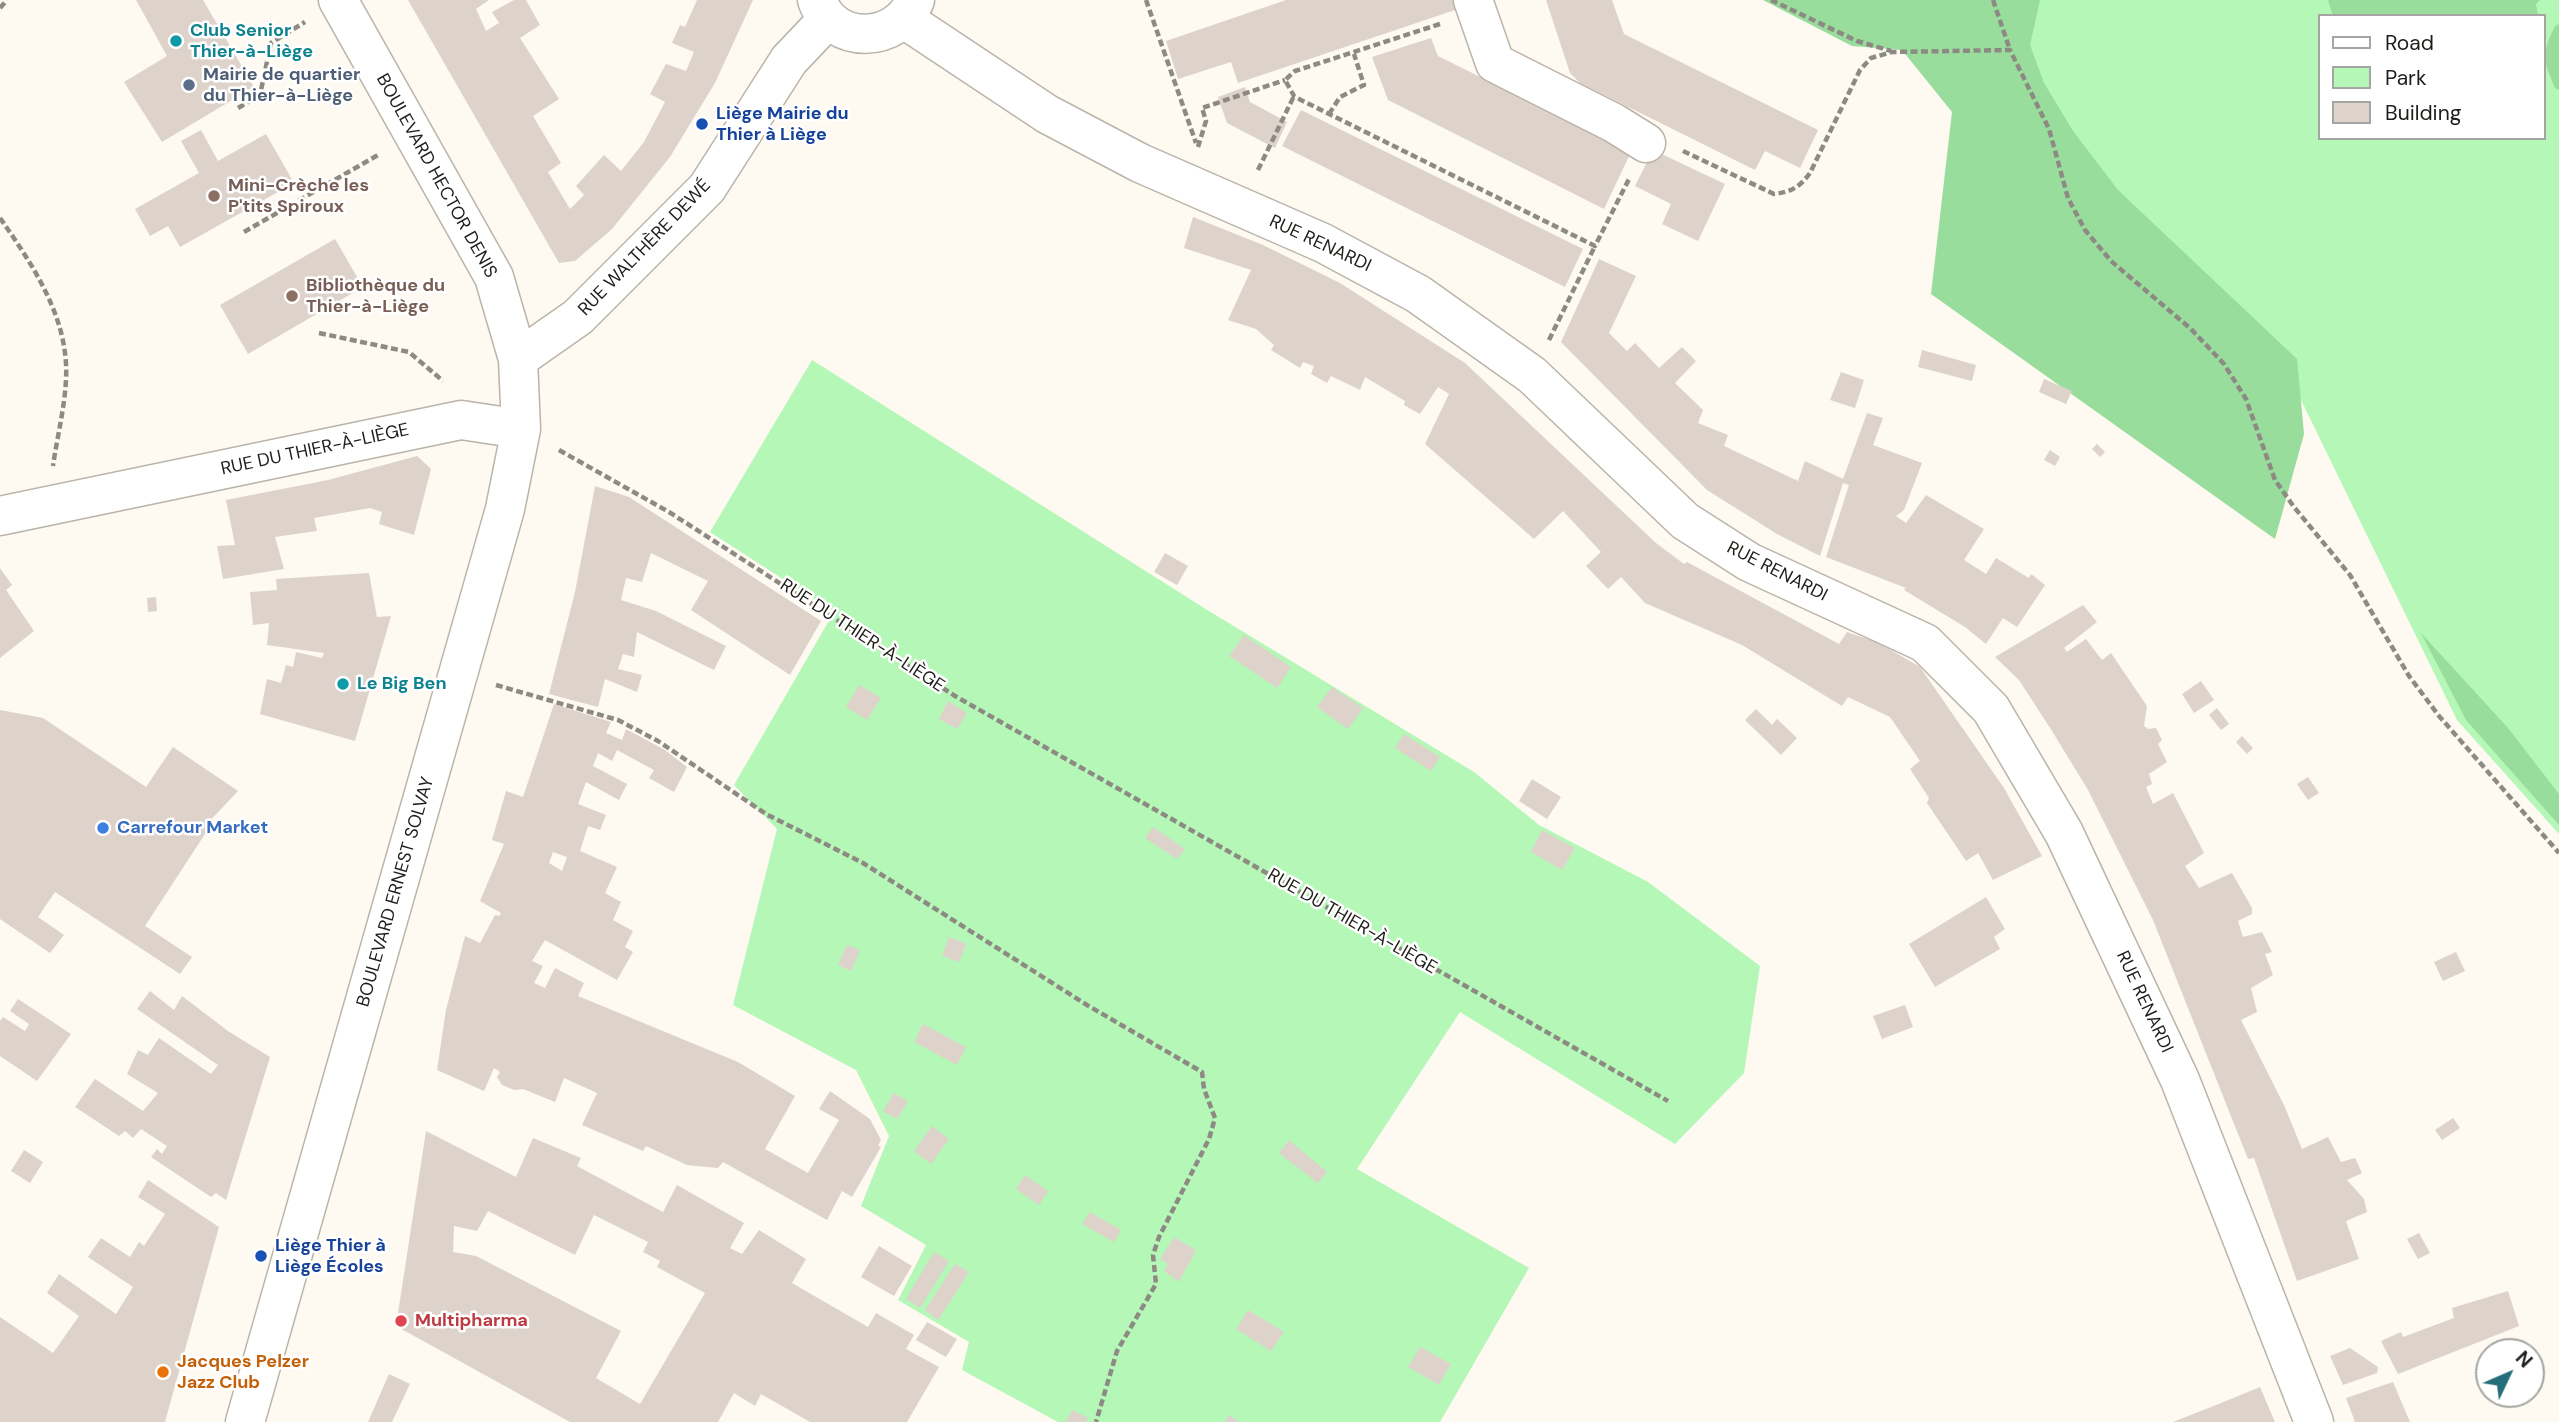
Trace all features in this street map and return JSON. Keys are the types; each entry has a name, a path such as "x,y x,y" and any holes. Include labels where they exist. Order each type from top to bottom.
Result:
{"street":[{"name":"BOULEVARD HECTOR DENIS","path":"338,0 494,277 518,359"},
{"path":"1475,5 1495,63 1614,123 1646,144"},
{"path":"822,9 843,30 866,34 878,34 909,10"},
{"name":"RUE WALTHÈRE DEWÉ","path":"518,359 578,317 707,188 822,9"},
{"name":"RUE RENARDI","path":"909,10 1047,114 1140,163 1323,243 1395,281 1532,375 1685,521 1749,562 1925,643 1991,709 2064,833 2180,1080 2314,1422"},
{"name":"BOULEVARD ERNEST SOLVAY","path":"245,1422 505,509 521,429 518,359"},
{"name":"RUE DU THIER-À-LIÈGE","path":"0,516 461,420 521,429"}],"path":[{"path":"0,8 7,0"},
{"path":"238,108 260,95 271,43 338,0"},
{"path":"1146,0 1198,148"},
{"path":"1771,0 1857,41 1892,52"},
{"path":"1993,0 2010,50 2049,129 2068,198 2085,230 2111,261 2191,329 2224,364 2246,399 2276,480 2294,507 2350,575 2409,676 2439,716 2559,853"},
{"path":"1206,121 1202,108 1285,80 1295,71 1428,29 1475,5"},
{"path":"1646,144 1654,141 1669,144 1774,194 1788,192 1801,185 1810,173 1860,70 1871,58 1892,52 2010,50"},
{"path":"1329,114 1340,97 1364,85 1354,54"},
{"path":"1285,80 1294,96 1595,246"},
{"path":"1240,208 1294,96"},
{"path":"244,232 413,137"},
{"path":"1532,375 1628,182"},
{"path":"0,218 46,294 65,354 65,383 48,505"},
{"path":"319,333 409,352 444,382 461,420"},
{"name":"RUE DU THIER-À-LIÈGE","path":"521,429 669,512 955,696 1668,1101"},
{"path":"458,674 606,716 658,741 766,814 863,863 1087,1005 1202,1072 1204,1089 1215,1118 1209,1139 1159,1237 1153,1255 1156,1284 1117,1351 1096,1422"}],"green space":[{"path":"1763,0 2040,0 2030,45 2044,83 2073,131 2118,190 2297,359 2304,434 2275,539 1931,294 1952,112 1902,50 1852,46"},
{"path":"1957,0 2559,0 2559,834 2457,720 2283,363 2078,223"},
{"path":"2328,0 2540,0 2536,4 2538,14 2332,14"},
{"path":"2559,24 2559,90 2555,88 2545,57 2550,36"},
{"path":"812,360 1204,608 1474,772 1539,825 1648,882 1760,966 1744,1073 1675,1144 1460,1012 1357,1169 1529,1268 1440,1422 1058,1422 962,1370 969,1342 898,1300 926,1245 861,1206 889,1136 856,1070 733,1005 777,829 734,785 834,612 710,532"},
{"path":"2421,633 2508,728 2559,794 2559,825 2466,720"}],"building":[{"name":"Mairie de quartier du Thier-à-Liège","path":"136,0 203,0 254,87 162,142 124,82 167,56"},
{"path":"408,0 489,0 476,9 486,31 499,23 492,12 514,0 526,0 540,25 520,38 559,99 533,116 561,163 548,172 570,209 584,195 576,186 604,155 621,171 644,142 665,102 650,94 666,64 686,71 694,52 672,43 680,25 685,27 697,0 753,0 715,83 670,157 612,229 575,261 559,263"},
{"path":"1286,0 1461,0 1464,7 1238,83 1231,62 1178,79 1166,41"},
{"path":"1546,0 1612,0 1624,34 1818,130 1800,168 1765,151 1755,170 1580,83 1570,73"},
{"path":"1431,38 1438,56 1631,152 1604,209 1388,100 1372,57"},
{"path":"1245,87 1250,102 1287,122 1275,148 1227,123 1218,97"},
{"path":"1301,110 1583,249 1565,287 1282,146"},
{"name":"Mini-Crèche les P'tits Spiroux","path":"201,130 218,161 266,134 294,183 180,247 168,226 150,236 135,209 199,173 181,141"},
{"path":"1653,150 1725,184 1698,241 1662,224 1671,204 1635,186"},
{"path":"1193,217 1263,245 1340,283 1465,363 1656,543 1684,564 1687,562 1839,644 1847,632 1879,643 1920,667 2004,788 2042,856 1993,880 1978,853 1966,861 1927,803 1929,798 1910,769 1920,761 1890,717 1848,697 1842,706 1742,645 1645,603 1621,577 1608,589 1586,566 1601,552 1563,511 1534,539 1425,444 1449,394 1438,387 1420,414 1404,405 1405,401 1365,377 1360,390 1331,376 1327,383 1311,374 1314,366 1303,362 1300,368 1271,350 1274,345 1256,329 1228,320 1251,270 1184,248"},
{"name":"Bibliothèque du Thier-à-Liège","path":"335,239 363,287 248,354 220,305"},
{"path":"1599,259 1636,276 1609,333 1627,351 1635,343 1659,368 1682,347 1696,361 1675,383 1703,410 1698,423 1728,435 1724,446 1798,481 1805,461 1843,479 1867,413 1883,418 1873,445 1922,463 1904,510 1896,516 1906,523 1926,495 1984,529 1964,560 1986,574 1996,558 2029,578 2031,574 2045,585 2017,627 2003,618 1986,644 1965,627 1904,590 1906,588 1826,557 1849,485 1843,483 1820,556 1777,534 1707,490 1561,342"},
{"path":"1922,350 1976,365 1972,381 1918,367"},
{"path":"1841,372 1864,380 1855,408 1830,400"},
{"path":"2044,379 2072,391 2066,404 2039,392"},
{"path":"2097,444 2105,452 2100,457 2092,449"},
{"path":"2050,450 2060,457 2055,466 2044,460"},
{"path":"417,456 431,469 414,535 379,524 382,512 370,508 314,518 317,531 275,537 284,569 223,579 217,546 235,545 226,500 328,480"},
{"path":"595,486 629,497 821,621 790,675 691,610 708,581 651,553 642,582 626,578 621,600 656,611 726,646 714,670 637,632 634,657 623,654 618,669 642,675 637,692 605,679 598,707 549,694 575,592"},
{"path":"1165,553 1188,566 1177,585 1154,572"},
{"path":"0,568 12,585 6,590 34,631 0,658"},
{"path":"369,573 377,617 391,616 355,741 260,714 267,679 281,683 286,665 293,667 296,652 322,658 324,653 267,645 269,623 253,625 250,592 277,590 276,579"},
{"path":"156,597 157,611 148,612 147,598"},
{"path":"2083,605 2097,622 2064,648 2067,652 2086,639 2102,660 2111,653 2147,706 2144,726 2148,729 2156,728 2162,740 2158,744 2167,762 2149,774 2152,784 2146,787 2153,804 2173,793 2204,853 2185,866 2199,888 2232,873 2252,908 2252,914 2238,921 2243,937 2262,932 2272,952 2265,954 2273,975 2251,988 2257,1012 2241,1020 2284,1105 2302,1149 2328,1137 2341,1162 2355,1158 2362,1173 2347,1180 2364,1199 2367,1212 2346,1221 2359,1259 2297,1281 2254,1158 2248,1159 2153,920 2088,790 2019,680 1995,657"},
{"path":"1244,635 1291,667 1277,688 1229,656"},
{"path":"2201,681 2214,700 2194,713 2182,694"},
{"path":"859,685 881,698 867,720 846,707"},
{"path":"1332,687 1363,708 1348,729 1317,707"},
{"path":"948,701 967,713 957,729 939,719"},
{"path":"554,704 611,722 606,733 622,740 626,729 665,750 687,767 674,792 649,778 654,770 617,750 612,761 598,753 593,766 627,784 619,800 586,782 578,804 606,815 600,830 588,826 580,851 617,867 605,893 621,902 613,920 633,931 625,947 633,952 617,980 545,940 532,961 543,966 534,983 545,988 555,968 584,983 578,996 738,1062 795,1096 765,1149 808,1173 839,1120 819,1109 830,1091 870,1119 881,1140 878,1146 881,1147 852,1197 842,1191 827,1220 723,1162 718,1168 687,1165 646,1146 643,1151 582,1125 597,1093 564,1078 555,1102 523,1089 514,1090 502,1085 497,1077 500,1072 494,1068 484,1091 437,1070 446,1010 465,936 480,943 495,915 499,916 501,913 480,901 504,844 492,840 506,791 523,797","holes":["553,852 567,857 562,871 549,863"]},
{"path":"2217,708 2229,724 2221,730 2209,715"},
{"path":"1756,709 1772,725 1777,719 1797,738 1781,755 1745,720"},
{"name":"Carrefour Market","path":"0,710 43,718 146,787 173,747 238,791 205,826 205,834 145,926 192,957 180,974 55,892 38,917 64,935 50,953 0,919"},
{"path":"1404,734 1440,757 1431,771 1395,748"},
{"path":"2242,736 2253,748 2247,754 2236,742"},
{"path":"2308,777 2319,793 2308,800 2297,784"},
{"path":"1532,779 1561,797 1547,819 1519,801"},
{"path":"1153,827 1185,849 1177,859 1145,838"},
{"path":"1542,830 1575,848 1562,870 1531,852"},
{"path":"1986,897 2005,929 1994,937 2000,949 1935,987 1909,944"},
{"path":"949,937 966,944 959,962 942,956"},
{"path":"847,945 860,950 851,971 838,965"},
{"path":"2456,952 2465,971 2443,981 2434,962"},
{"path":"150,991 174,1010 182,996 228,1031 270,1057 226,1200 216,1193 211,1197 151,1157 157,1149 162,1154 167,1146 141,1129 133,1138 125,1131 119,1136 75,1107 95,1079 143,1111 158,1093 127,1074 138,1050 148,1055 159,1038 211,1074 218,1065 137,1009"},
{"path":"18,999 71,1034 37,1081 0,1056 0,1021 3,1017 25,1031 29,1024 10,1011"},
{"path":"1905,1005 1913,1027 1882,1039 1873,1016"},
{"path":"923,1024 966,1047 957,1065 914,1042"},
{"path":"894,1093 908,1101 897,1119 883,1111"},
{"path":"2453,1118 2460,1128 2442,1140 2435,1130"},
{"path":"932,1126 949,1139 931,1164 914,1151"},
{"path":"426,1131 516,1177 533,1138 581,1158 577,1166 663,1212 677,1185 744,1223 730,1248 742,1254 759,1230 806,1259 792,1283 868,1327 876,1313 914,1335 906,1349 939,1367 907,1422 810,1422 761,1394 755,1406 734,1393 718,1422 570,1422 396,1326","holes":["488,1211 575,1255 594,1215 648,1242 643,1252 660,1261 657,1267 705,1293 640,1404 596,1378 621,1331 476,1256 453,1252 454,1226 477,1231"]},
{"path":"1289,1140 1327,1172 1318,1183 1279,1153"},
{"path":"24,1150 43,1162 30,1183 11,1171"},
{"path":"1025,1175 1048,1191 1039,1205 1016,1189"},
{"path":"148,1180 219,1227 165,1422 0,1422 0,1317 53,1353 79,1316 47,1293 59,1274 116,1314 133,1287 88,1257 101,1238 130,1257 139,1242 144,1246 165,1214 138,1197"},
{"path":"1090,1212 1121,1230 1114,1242 1082,1224"},
{"path":"2419,1233 2430,1253 2418,1259 2407,1239"},
{"path":"1174,1237 1196,1250 1179,1282 1164,1271 1168,1264 1160,1259"},
{"path":"879,1246 912,1266 894,1296 861,1277"},
{"path":"934,1252 949,1261 920,1308 906,1299"},
{"path":"955,1264 969,1272 938,1320 925,1310"},
{"path":"2508,1291 2519,1326 2489,1338 2475,1338 2475,1343 2398,1374 2381,1341 2401,1332 2403,1337 2454,1318 2452,1308"},
{"path":"1248,1310 1284,1332 1271,1351 1236,1329"},
{"path":"927,1322 957,1339 946,1357 916,1340"},
{"path":"1420,1347 1451,1364 1439,1385 1408,1367"},
{"path":"2350,1348 2378,1367 2377,1373 2343,1385 2330,1356"},
{"path":"389,1374 410,1384 392,1422 368,1422"},
{"path":"2393,1382 2410,1422 2355,1422 2346,1398"},
{"path":"2260,1387 2275,1422 2173,1422 2221,1403"},
{"path":"1072,1410 1088,1418 1086,1422 1066,1422"},
{"path":"1228,1415 1240,1422 1225,1422"}],"place":[{"name":"Club Senior Thier-à-Liège","path":"176,41"},
{"name":"Mairie de quartier du Thier-à-Liège","path":"189,85"},
{"name":"Liège Mairie du Thier à Liège","path":"702,124"},
{"name":"Mini-Crèche les P'tits Spiroux","path":"214,196"},
{"name":"Bibliothèque du Thier-à-Liège","path":"292,296"},
{"name":"Le Big Ben","path":"343,684"},
{"name":"Carrefour Market","path":"103,828"},
{"name":"Liège Thier à Liège Écoles","path":"261,1256"},
{"name":"Multipharma","path":"401,1321"},
{"name":"Jacques Pelzer Jazz Club","path":"163,1372"}]}
